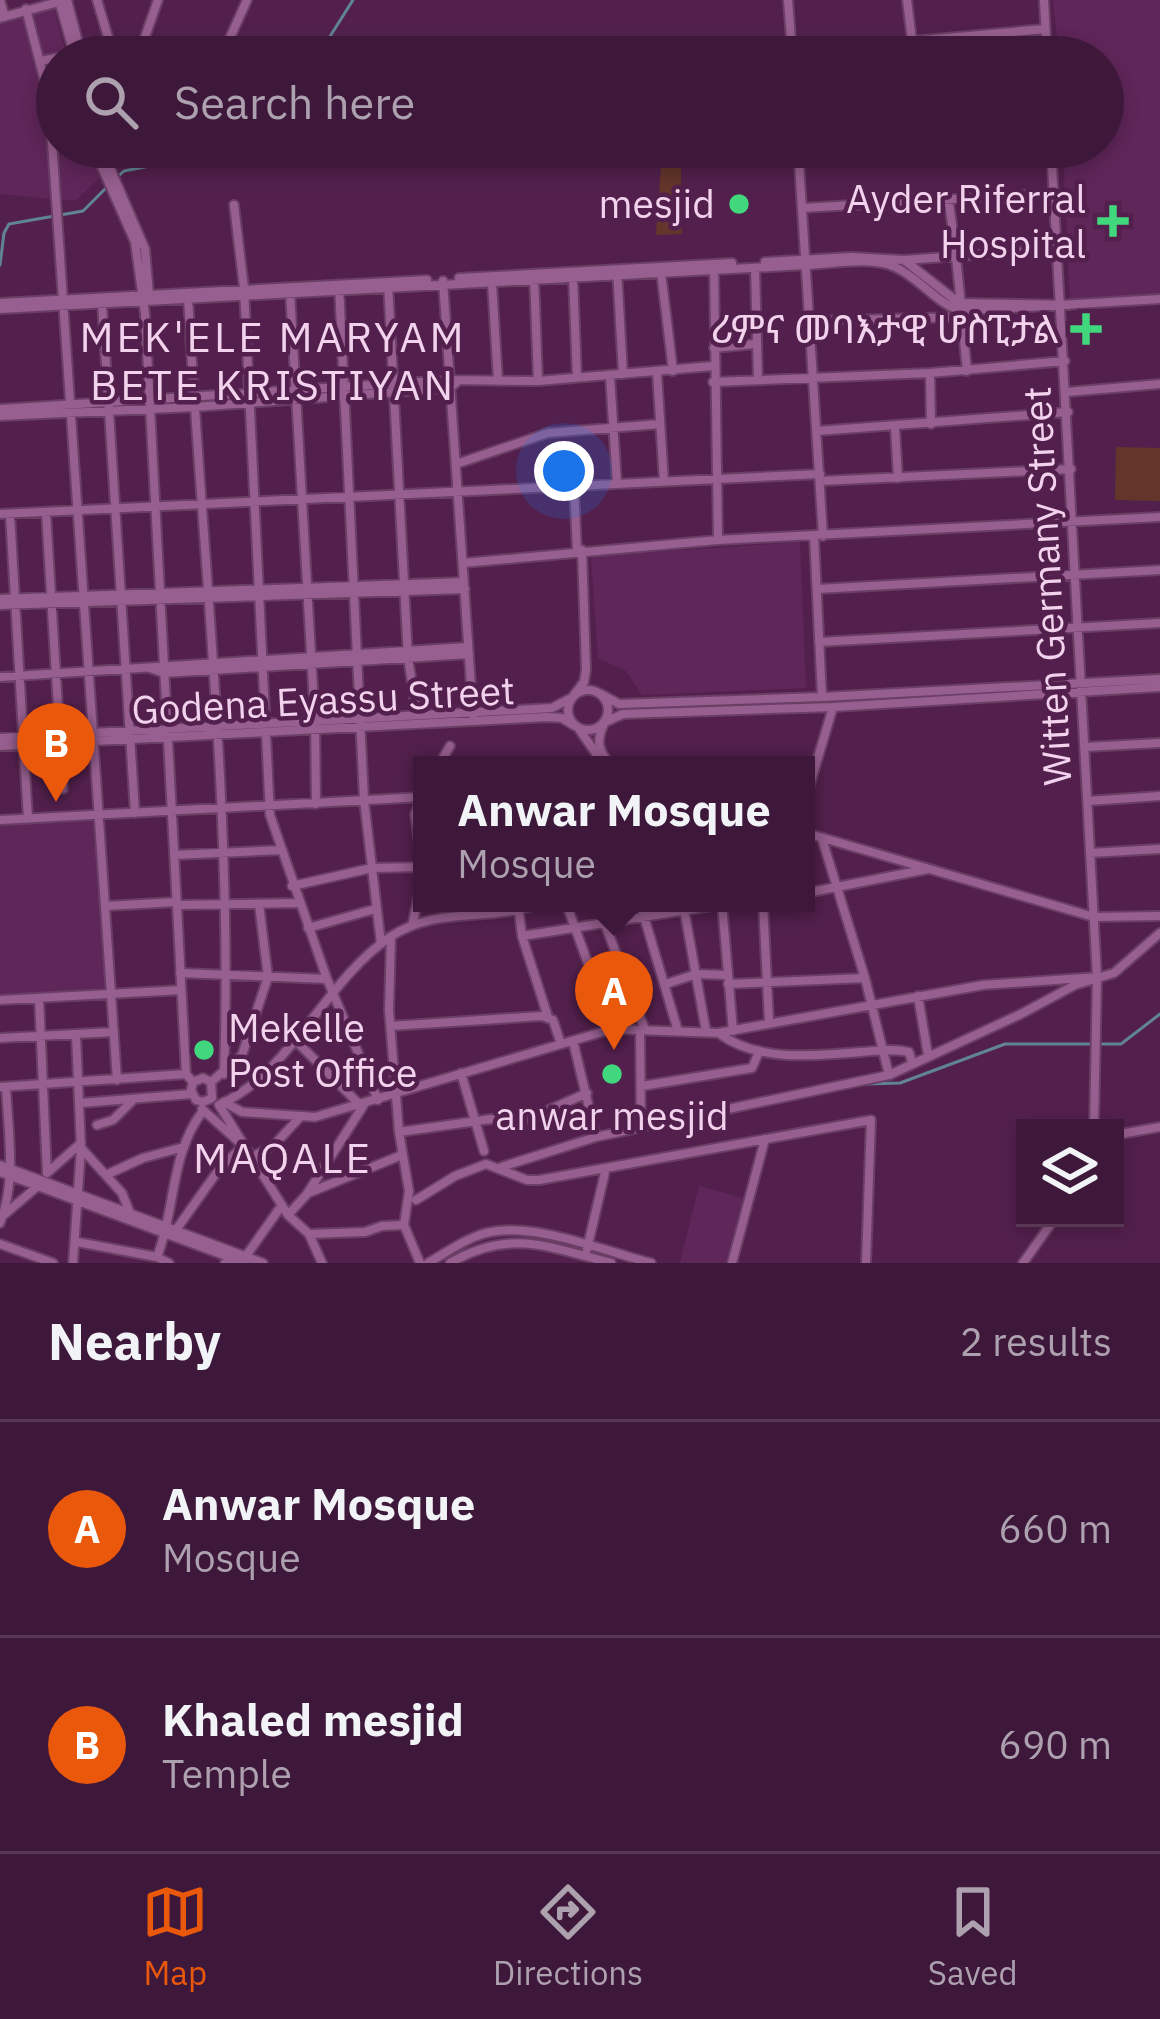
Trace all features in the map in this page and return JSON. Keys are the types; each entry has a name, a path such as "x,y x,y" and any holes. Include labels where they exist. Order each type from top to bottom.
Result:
{"street":[{"path":"0,0 3,17 63,1 73,36"},
{"path":"98,0 108,36"},
{"path":"145,36 158,0"},
{"path":"231,36 247,0"},
{"path":"788,0 791,36"},
{"path":"907,0 912,36"},
{"path":"1044,0 1046,36"},
{"path":"26,9 36,46"},
{"path":"949,36 1046,28"},
{"path":"56,168 117,1080"},
{"path":"105,168 146,250 180,973 191,1094 242,1145"},
{"path":"800,168 820,478 817,589 822,698"},
{"name":"Witten Germany Street","path":"1053,168 1064,305 1097,977 1094,1119"},
{"path":"802,208 1054,193"},
{"path":"948,199 958,256 967,371"},
{"path":"234,205 245,291 270,807 292,886 378,1100"},
{"path":"0,306 1058,249"},
{"path":"806,262 904,260"},
{"path":"904,260 960,310"},
{"path":"887,263 934,299 960,310"},
{"path":"755,265 758,380"},
{"path":"443,281 714,267"},
{"path":"714,267 718,541"},
{"path":"617,272 623,374"},
{"path":"661,272 673,370"},
{"path":"535,276 538,381"},
{"path":"573,277 578,378"},
{"path":"443,281 473,717"},
{"path":"492,282 498,381"},
{"path":"388,285 408,654 417,715"},
{"path":"245,291 339,287"},
{"path":"339,287 364,800 381,944"},
{"path":"290,292 316,804"},
{"path":"188,294 224,809 224,1074"},
{"path":"64,302 145,296"},
{"path":"809,320 1160,298"},
{"path":"102,302 135,813"},
{"path":"714,348 755,344"},
{"path":"713,382 929,374 1065,361"},
{"path":"0,413 713,366"},
{"path":"656,373 664,482"},
{"path":"929,374 931,424"},
{"path":"610,376 617,484"},
{"path":"1067,392 1160,384"},
{"path":"817,431 1068,412"},
{"path":"456,464 548,433 660,424"},
{"path":"895,428 898,478"},
{"path":"28,819 5,514 574,485 1071,469"},
{"path":"574,485 586,670 567,710 601,756"},
{"path":"46,512 63,789"},
{"path":"463,562 718,541 1160,518"},
{"path":"817,589 1160,570"},
{"path":"0,602 465,585"},
{"path":"819,642 1160,623"},
{"path":"0,677 469,651"},
{"path":"586,670 608,710 599,745 604,756"},
{"path":"576,727 591,730 623,714 728,705 1160,683"},
{"path":"572,697 585,690 619,704 833,707 948,695"},
{"name":"Godena Eyassu Street","path":"0,742 473,717 557,707 572,697"},
{"path":"815,768 833,707"},
{"name":"Godena Eyassu Street","path":"361,724 417,715 553,717 576,727"},
{"path":"1085,747 1160,743"},
{"path":"445,756 450,746"},
{"path":"1088,801 1160,796"},
{"path":"0,820 413,797"},
{"path":"815,836 1094,917 1160,916"},
{"path":"821,838 866,978 889,1075"},
{"path":"1090,854 1160,849"},
{"path":"174,855 281,850"},
{"path":"292,886 372,868 413,866"},
{"path":"815,892 928,869"},
{"path":"106,906 299,903"},
{"path":"211,1082 242,1055 268,976 259,904"},
{"path":"308,928 375,909"},
{"path":"412,923 415,912"},
{"path":"222,1103 262,1076 332,992 391,937 412,923 436,916 502,912"},
{"path":"519,912 522,936 561,1044"},
{"path":"569,912 612,1029"},
{"path":"601,912 642,1030 641,1128"},
{"path":"643,912 678,1031"},
{"path":"522,936 664,912"},
{"path":"685,912 706,1032"},
{"path":"725,912 733,1031"},
{"path":"763,912 769,1021"},
{"path":"501,1167 596,1137 889,1075 1120,969 1160,934"},
{"path":"391,937 391,1026 399,1132 409,1190 404,1225 424,1263 469,1239 501,1231 532,1232 611,1263"},
{"path":"180,973 327,979"},
{"path":"666,984 696,974 767,982 866,978"},
{"path":"222,1103 242,1112 300,1117 398,1095 612,1029 718,1033 1016,981 1097,977"},
{"path":"0,1000 181,990"},
{"path":"918,996 928,1055"},
{"path":"38,998 42,1180"},
{"path":"606,1009 634,999"},
{"path":"391,1026 548,1017"},
{"path":"0,1039 114,1031"},
{"path":"718,1033 759,1051 828,1055 885,1050 909,1052 912,1062"},
{"path":"74,1263 81,1145 76,1035"},
{"path":"294,1039 362,1104"},
{"path":"573,1041 596,1137"},
{"path":"642,1086 752,1068 759,1051"},
{"path":"461,1073 484,1151"},
{"path":"2,1219 3,1087 203,1078 211,1082 242,1145 323,1260"},
{"path":"399,1132 534,1118 587,1093"},
{"path":"81,1103 191,1094"},
{"path":"171,1232 173,1184 184,1147 201,1106 214,1094"},
{"path":"97,1125 112,1120 133,1100"},
{"path":"288,1215 307,1194 362,1104"},
{"path":"251,1158 274,1144 300,1117"},
{"path":"416,1200 486,1164 532,1181 871,1120 866,1263"},
{"path":"1124,1133 1160,1127"},
{"path":"732,1263 765,1139"},
{"path":"2,1219 81,1145"},
{"path":"81,1145 122,1192 131,1214"},
{"path":"157,1257 171,1232 242,1145"},
{"path":"108,1174 184,1147"},
{"path":"307,1194 402,1155"},
{"path":"587,1252 606,1168"},
{"path":"5,1170 263,1263"},
{"path":"79,1198 131,1214 229,1261 245,1260"},
{"path":"245,1260 282,1205"},
{"path":"309,1234 404,1225"},
{"path":"1023,1263 1049,1227"},
{"path":"450,1263 480,1247 506,1241 651,1263"},
{"path":"77,1242 169,1263"},
{"path":"0,1244 53,1263"}],"shaded area":[{"name":"Ayder Riferral Hospital","path":"1053,0 1160,0 1160,295 1070,300 1064,168 1124,168 1124,36 1057,36"},
{"path":"54,9 61,36 36,36 36,168 99,168 102,176 75,201 0,194 0,23"},
{"path":"661,168 681,168 682,234 656,235"},
{"path":"1116,447 1160,448 1160,501 1115,500"},
{"path":"800,542 806,688 642,695 626,671 598,658 591,556"},
{"path":"97,818 108,993 0,998 0,823"},
{"path":"699,1186 746,1199 729,1263 680,1263"}],"waterway":[{"path":"330,36 353,0"},
{"path":"115,179 139,168"},
{"path":"0,265 9,224 83,211 108,186"},
{"path":"865,1084 900,1083 1005,1044 1121,1044 1160,1014"}],"place":[{"name":"mesjid","path":"739,204"},
{"name":"Ayder Riferral Hospital","path":"1113,221"},
{"name":"ሪምና መባእታዊ ሆስፒታል","path":"1086,329"},
{"name":"Khaled mesjid","path":"56,802"},
{"name":"Mekelle Post Office","path":"204,1050"},
{"name":"Anwar Mosque","path":"614,1050"},
{"name":"anwar mesjid","path":"612,1074"}],"district":[{"name":"MEK'ELE MARYAM BETE KRISTIYAN","path":"273,361"},
{"name":"MAQALE","path":"283,1158"}]}
